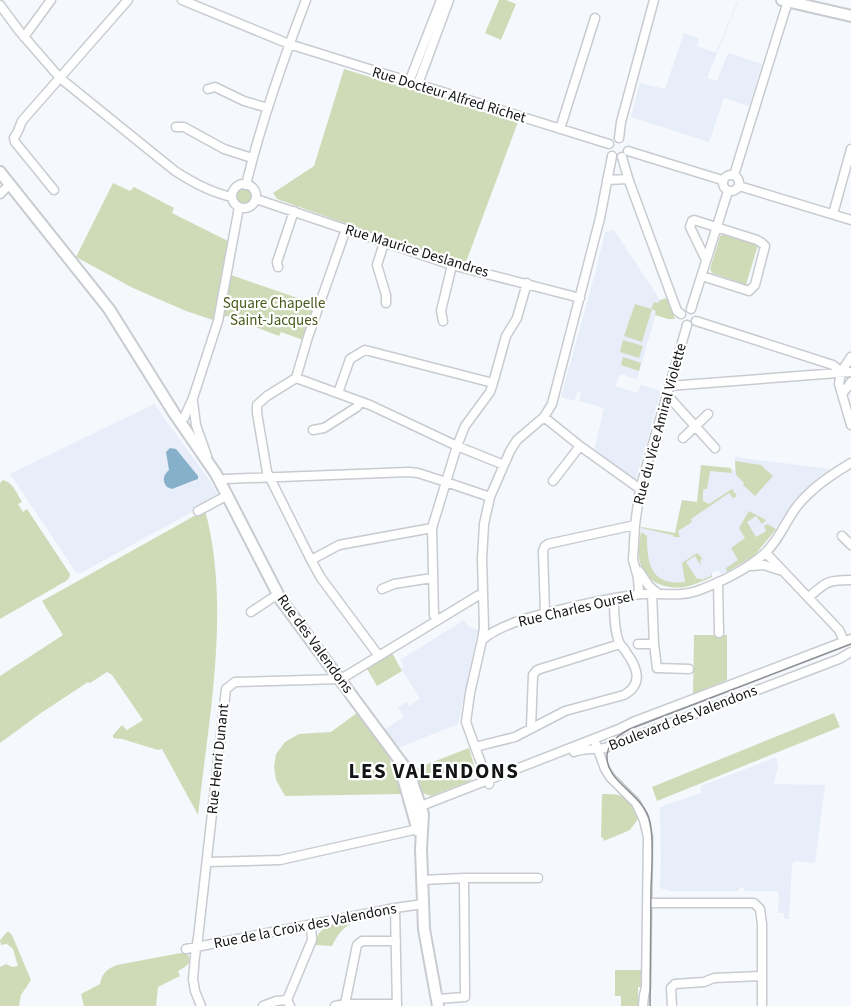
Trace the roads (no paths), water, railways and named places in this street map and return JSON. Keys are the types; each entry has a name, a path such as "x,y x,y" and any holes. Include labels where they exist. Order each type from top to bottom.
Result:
{"main road":[{"path":"790,1 851,16"},
{"name":"Rue des Valendons","path":"0,172 109,309 145,369 152,389 180,425 183,437 212,467 278,594 409,773 408,782 419,808 418,829 422,849"},
{"path":"0,177 3,180 2,188 12,191 23,205 29,208"},
{"name":"Rue des Valendons","path":"2,188 56,243"},
{"path":"419,808 424,929 438,1002"}],"street":[{"path":"24,37 51,0"},
{"path":"54,190 14,138 22,121 128,0"},
{"name":"Rue Docteur Alfred Richet","path":"182,0 289,44 609,144"},
{"path":"246,185 268,108 306,0"},
{"path":"409,82 441,0"},
{"path":"418,84 449,0"},
{"path":"619,138 621,122 654,0"},
{"path":"734,175 790,1"},
{"path":"0,5 60,78 175,171 191,181 224,196 232,197"},
{"path":"560,129 595,18"},
{"path":"208,89 215,87 244,101 268,108"},
{"path":"176,127 184,127 224,149 252,158"},
{"path":"619,138 625,141 628,148 624,154 615,158 608,151 609,144 619,138"},
{"path":"832,214 851,149"},
{"path":"624,154 628,179 677,311 681,314"},
{"path":"624,154 722,180"},
{"path":"488,782 466,722 482,640 484,620 483,533 490,497 517,440 543,417 552,404 600,218 612,156"},
{"path":"722,180 726,176 734,175"},
{"path":"734,175 738,178 739,186"},
{"path":"607,180 628,179"},
{"path":"722,180 724,188 728,191 733,191 739,186"},
{"path":"246,185 252,188 256,199 249,207 239,207 232,194 236,188 246,185"},
{"path":"739,186 851,220"},
{"path":"691,309 728,191"},
{"name":"Rue Maurice Deslandres","path":"256,199 453,265 580,298"},
{"path":"195,422 190,426 180,425 193,398 220,312 239,207"},
{"path":"278,267 277,262 294,211"},
{"path":"702,276 749,291 755,285 765,246 757,240 694,220 690,224 706,260"},
{"path":"346,229 296,378 256,405 269,477 310,560 380,656"},
{"path":"384,243 377,265 386,295 386,303"},
{"path":"443,321 441,311 453,265"},
{"path":"437,620 434,615 432,579 432,528 457,446 465,426 490,392 506,336 517,318 527,283"},
{"path":"685,309 691,309 696,314 696,321 687,325 681,321 681,314 685,309"},
{"path":"696,321 833,365 846,372"},
{"name":"Rue du Vice Amiral Violette","path":"639,594 633,560 640,489 687,325"},
{"path":"338,393 350,359 365,350 493,383"},
{"path":"851,357 839,384 851,425"},
{"path":"818,361 824,374"},
{"path":"668,390 846,372"},
{"path":"296,378 370,405 457,446 504,465"},
{"path":"843,393 851,382"},
{"path":"668,390 715,448"},
{"path":"193,398 195,422 212,467"},
{"path":"313,430 324,428 357,407 360,402"},
{"path":"683,438 708,414"},
{"path":"543,417 640,489"},
{"path":"553,481 580,446"},
{"name":"Rue Charles Oursel","path":"482,640 507,626 545,613 639,594 685,594 739,572 766,553 797,506 813,489 851,463"},
{"path":"220,481 409,472 490,497"},
{"path":"198,511 228,495"},
{"path":"545,613 543,551 545,546 635,525"},
{"path":"310,560 339,545 432,528"},
{"path":"842,536 851,545"},
{"path":"766,553 847,640"},
{"path":"633,560 642,577 656,594 654,644 657,668 688,669"},
{"name":"Rue Charles Oursel","path":"746,568 764,565 785,573"},
{"path":"382,589 394,584 432,579"},
{"path":"809,597 826,582 851,580"},
{"path":"718,582 719,633"},
{"path":"251,612 278,594"},
{"path":"341,679 479,595 483,595"},
{"path":"475,747 515,737 565,711 630,692 635,686 637,674 630,657 620,644 614,619 614,598"},
{"name":"Rue Charles Oursel","path":"484,620 495,625 507,626"},
{"name":"Boulevard des Valendons","path":"408,782 430,800 448,795 488,782 633,722 847,640"},
{"path":"531,728 533,675 537,670 620,644"},
{"path":"638,644 654,644"},
{"name":"Boulevard des Valendons","path":"419,808 581,749 597,750 609,746 839,659 851,652"},
{"name":"Rue Henri Dunant","path":"201,1006 194,985 195,956 226,689 235,682 341,679"},
{"path":"595,738 605,769 636,803 648,837 646,915 648,928 646,988 643,1006"},
{"name":"Boulevard des Valendons","path":"419,808 448,795"},
{"path":"207,862 280,860 418,829"},
{"path":"438,1002 465,997 464,878"},
{"path":"423,880 538,878"},
{"path":"648,903 754,903 760,909 762,924 762,1006"},
{"name":"Rue de la Croix des Valendons","path":"186,949 423,904"},
{"path":"335,1006 345,1004 397,1005 395,908"},
{"path":"263,1006 276,1000 288,1003 312,940 311,926"},
{"path":"345,1004 359,942 396,941"},
{"path":"672,1006 672,988 675,984 704,982 714,978 761,976"}],"water":[{"path":"170,448 176,449 198,479 172,489 167,487 164,483 165,474 169,470 166,452"}],"tram line":[{"path":"650,1006 652,854 650,822 640,803 618,781 608,765 607,755 612,742 630,729 851,644"}],"district":[{"name":"LES VALENDONS","path":"434,771"}],"park label":[{"name":"Square Chapelle Saint-Jacques","path":"274,312"}]}
